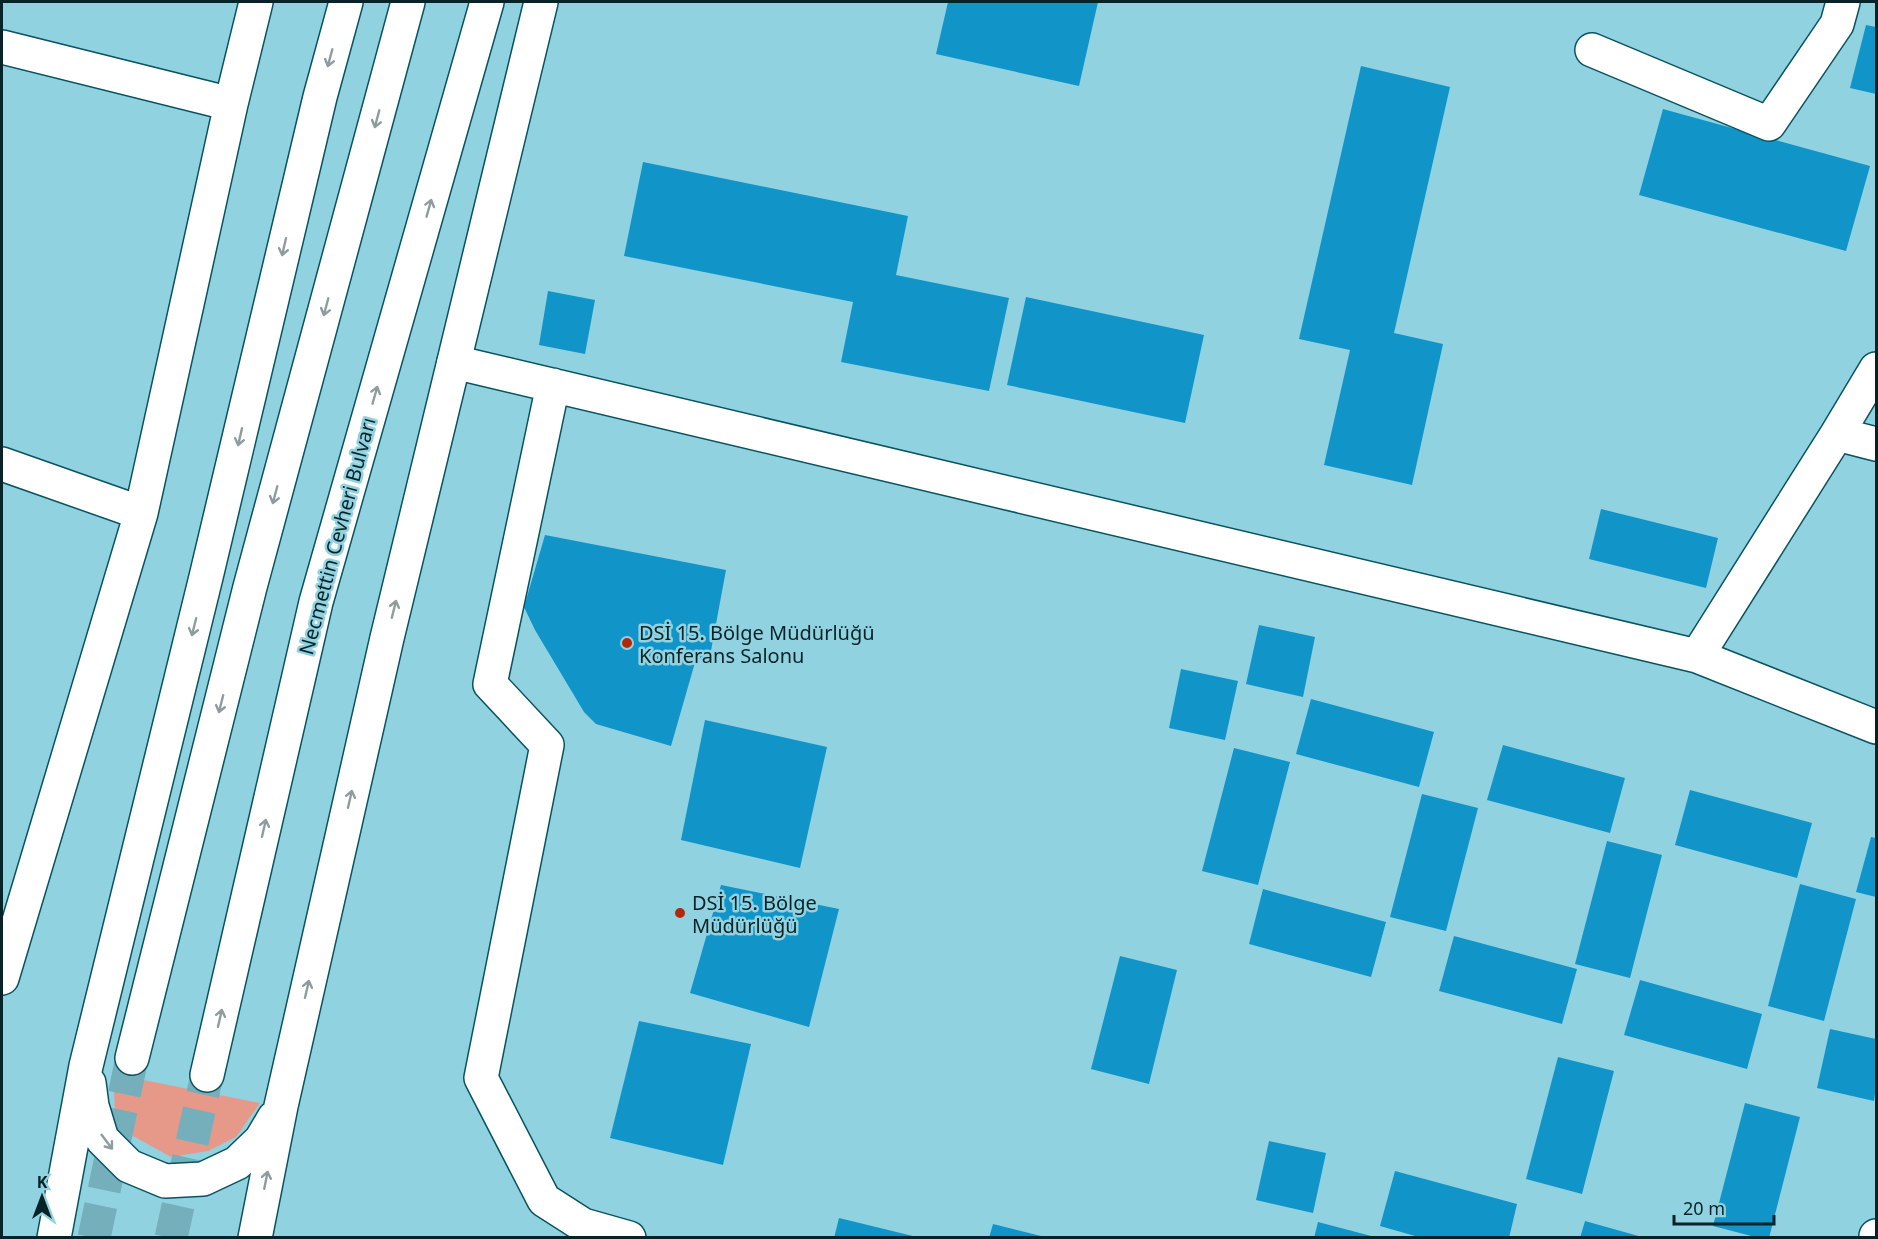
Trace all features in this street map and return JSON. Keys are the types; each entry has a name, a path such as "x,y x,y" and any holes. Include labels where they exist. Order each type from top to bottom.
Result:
{"main road":[{"path":"2,978 141,513 231,104 256,2"},
{"path":"54,1238 86,1066 209,565 320,97 346,2"},
{"path":"132,1058 250,587 408,2"},
{"name":"Necmettin Cevheri Bulvarı","path":"207,1075 316,602 487,2"},
{"path":"255,1238 281,1106 387,638 541,2"},
{"path":"1592,50 1769,124 1837,24 1843,2"},
{"path":"2,47 231,104"},
{"path":"454,362 1697,656 1876,727"},
{"path":"1697,656 1876,369"},
{"path":"554,385 490,684 547,745 481,1078 544,1200 583,1225 629,1238"},
{"path":"1837,434 1876,444"},
{"path":"2,464 141,513"},
{"path":"86,1066 92,1106 102,1139 129,1166 165,1181 203,1179 237,1163 261,1140 281,1106"}],"shaded area":[{"path":"113,1074 260,1103 236,1137 208,1151 171,1157 133,1136 115,1113"}],"building":[{"path":"948,2 1098,2 1079,86 936,54"},
{"path":"1866,25 1876,27 1876,94 1850,88"},
{"path":"1361,66 1450,87 1394,333 1443,344 1412,485 1324,465 1350,350 1299,339"},
{"path":"1663,109 1870,166 1846,251 1639,195"},
{"path":"643,162 908,216 896,275 1009,298 989,391 841,362 853,302 624,256"},
{"path":"548,291 595,300 585,354 539,345"},
{"path":"1026,297 1204,335 1185,423 1007,385"},
{"path":"1601,509 1718,538 1706,588 1589,559"},
{"name":"DSİ 15. Bölge Müdürlüğü Konferans Salonu","path":"545,535 726,570 710,656 696,659 671,746 596,724 584,712 535,630 524,607"},
{"path":"1259,625 1315,637 1303,697 1246,684"},
{"path":"1181,669 1238,681 1225,740 1169,728"},
{"path":"1311,699 1434,732 1419,787 1296,754"},
{"path":"705,720 827,747 800,868 681,840"},
{"path":"1503,745 1625,778 1610,833 1487,800"},
{"path":"1234,748 1290,762 1258,885 1202,871"},
{"path":"1690,790 1812,823 1797,878 1675,845"},
{"path":"1422,794 1478,808 1446,931 1390,917"},
{"path":"1871,837 1876,838 1876,897 1856,892"},
{"path":"1607,841 1662,855 1630,978 1575,964"},
{"path":"1800,884 1856,899 1824,1021 1768,1006"},
{"path":"721,885 839,909 809,1027 690,993"},
{"path":"1263,889 1386,922 1371,977 1249,944"},
{"path":"1454,936 1577,969 1562,1024 1439,991"},
{"path":"1120,956 1177,970 1149,1084 1091,1069"},
{"path":"1640,980 1762,1014 1747,1069 1624,1035"},
{"path":"639,1021 751,1044 723,1165 610,1138"},
{"path":"1830,1029 1876,1039 1874,1101 1817,1088"},
{"path":"1558,1057 1614,1071 1582,1194 1526,1179"},
{"path":"1745,1103 1800,1117 1769,1238 1759,1238 1713,1226"},
{"path":"1269,1141 1326,1153 1313,1213 1256,1200"},
{"path":"1395,1171 1517,1204 1509,1238 1422,1238 1380,1226"},
{"path":"839,1218 917,1237 917,1238 834,1238"},
{"path":"1585,1221 1642,1237 1642,1238 1580,1238"},
{"path":"1318,1222 1375,1237 1375,1238 1314,1238"},
{"path":"993,1224 1045,1237 1045,1238 989,1238"}],"tunnel":[{"path":"94,1238 132,1058"},
{"path":"171,1238 207,1075"}],"place":[{"name":"DSİ 15. Bölge Müdürlüğü Konferans Salonu","path":"627,643"},
{"name":"DSİ 15. Bölge Müdürlüğü","path":"680,913"}]}
